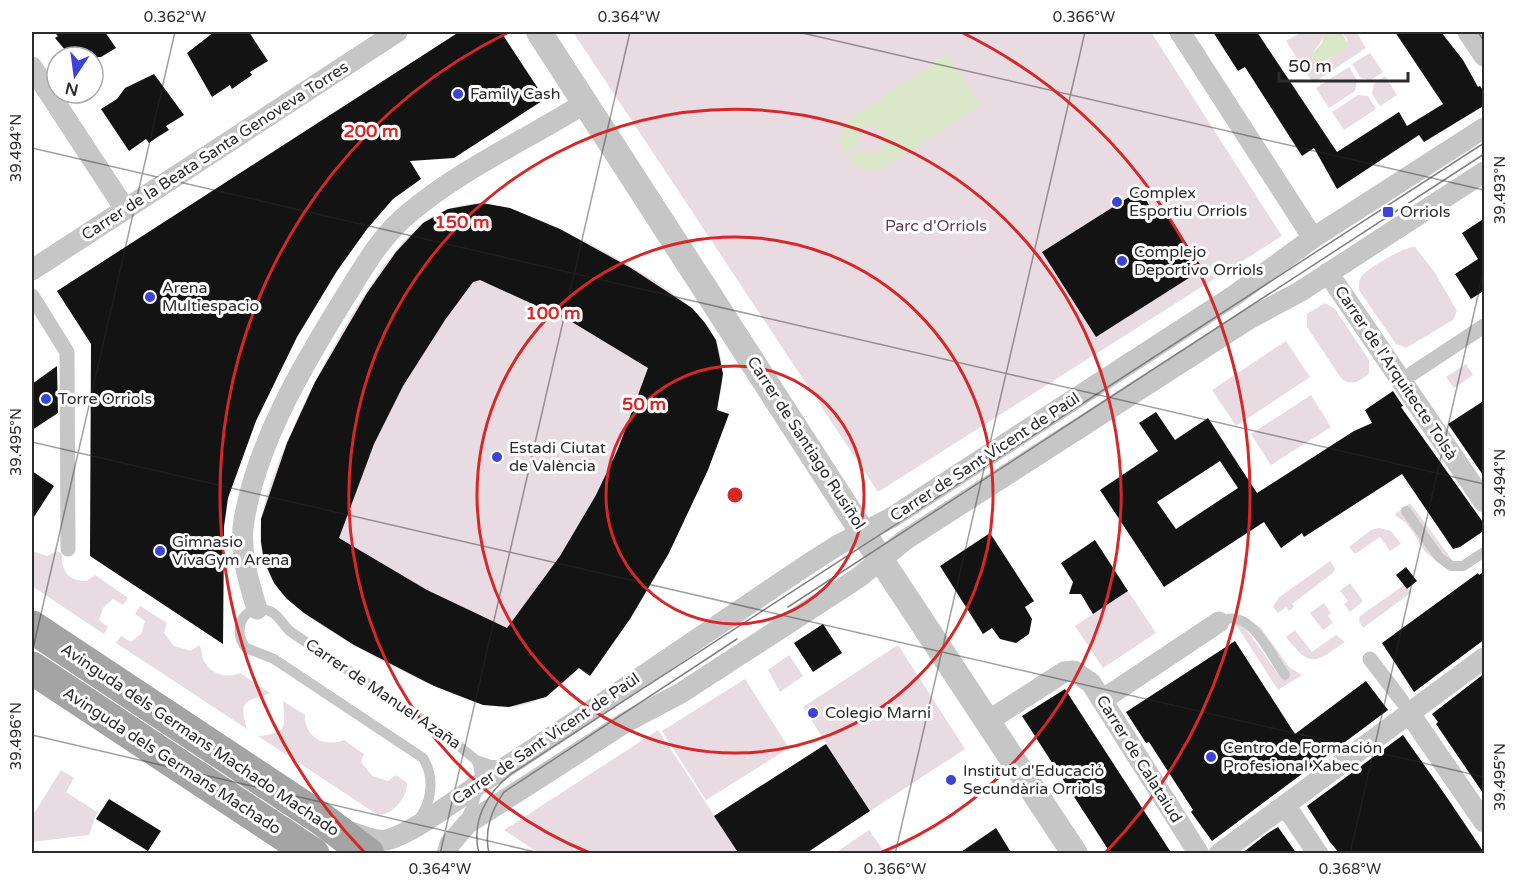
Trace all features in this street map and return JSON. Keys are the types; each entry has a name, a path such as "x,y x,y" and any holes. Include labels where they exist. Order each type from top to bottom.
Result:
{"main road":[{"name":"Avinguda dels Germans Machado Machado","path":"32,627 323,820 368,854"},
{"name":"Avinguda dels Germans Machado","path":"32,668 313,854"}],"street":[{"name":"Carrer de la Beata Santa Genoveva Torres","path":"32,270 397,32"},
{"name":"Carrer de Santiago Rusiñol","path":"539,32 1075,854"},
{"path":"1180,32 1313,238"},
{"path":"1468,32 1485,56"},
{"path":"32,66 125,209"},
{"path":"257,609 243,552 244,522 251,490 266,445 291,391 315,345 360,273 384,238 406,215 442,187 585,103"},
{"name":"Carrer de Sant Vicent de Paül","path":"323,820 371,840 384,840 410,828 613,698 660,662 813,561 891,518 1235,295 1313,238 1485,128"},
{"name":"Carrer de Sant Vicent de Paül","path":"447,854 458,831 626,722 691,686 858,578 905,540 1485,172"},
{"name":"Carrer de l'Arquitecte Tolsà","path":"1328,273 1485,502"},
{"path":"32,296 68,352 68,549"},
{"path":"1413,373 1485,326"},
{"path":"1102,700 1219,622"},
{"path":"1219,854 1285,805 1406,707 1485,658"},
{"path":"1371,659 1485,822"},
{"name":"Carrer de Calataiud","path":"988,721 1064,672 1074,671 1091,683 1199,854"},
{"path":"1285,805 1318,854"}],"lane":[{"path":"1406,511 1439,557 1450,566 1463,566 1485,552"},
{"name":"Carrer de Manuel Azaña","path":"410,828 421,817 428,796 431,776 423,758 273,658 246,648 238,636 240,621 250,611 257,609 272,612 284,627 448,736 476,760 491,765 514,762"},
{"path":"1219,622 1233,617 1247,622 1285,675"},
{"path":"458,831 479,784 479,767 476,760"}],"green space":[{"name":"Parc d'Orriols","path":"573,32 1151,32 1282,236 878,492"},
{"path":"1301,32 1324,32 1312,58 1322,64 1346,48 1347,39 1342,32 1356,32 1366,48 1313,83 1286,41"},
{"path":"1370,53 1383,72 1371,80 1361,78 1352,64"},
{"path":"1349,67 1357,80 1355,91 1329,108 1316,88"},
{"path":"1385,76 1397,95 1380,106 1372,94 1374,84"},
{"path":"1358,95 1368,96 1376,109 1344,130 1332,112"},
{"name":"Estadi Ciutat de València","path":"482,203 533,218 566,232 635,269 689,306 705,322 716,342 722,364 722,387 716,409 729,414 685,518 633,612 590,676 578,668 548,695 520,706 509,707 488,705 428,683 329,630 304,613 279,590 266,566 260,540 261,520 269,489 303,406 326,361 376,277 401,245 430,218 451,208"},
{"path":"1415,247 1435,273 1457,311 1453,320 1406,348 1396,344 1359,290 1359,283 1366,272 1379,263 1403,250"},
{"path":"1325,303 1335,309 1369,360 1369,373 1359,380 1348,382 1341,378 1307,327 1307,314"},
{"path":"1286,341 1310,377 1236,426 1212,390"},
{"path":"1466,364 1473,375 1454,388 1446,377"},
{"path":"1311,395 1331,427 1271,465 1251,434"},
{"path":"1410,503 1453,561 1432,557 1425,551 1404,521 1394,515"},
{"path":"1379,528 1391,531 1401,544 1390,551 1380,537 1355,554 1349,547 1371,530"},
{"path":"32,551 47,556 57,551 62,554 64,570 70,577 87,581 95,575 128,598 123,605 113,599 103,608 99,620 108,627 104,634 32,586"},
{"path":"1330,561 1335,568 1333,573 1292,604 1294,607 1289,611 1286,607 1278,613 1273,607 1278,598"},
{"path":"1350,583 1363,601 1350,612 1344,604 1348,601 1340,591"},
{"path":"1404,585 1412,592 1363,628 1359,621 1360,616"},
{"path":"1128,591 1156,633 1103,668 1075,626"},
{"path":"1324,603 1331,613 1328,616 1333,623 1323,630 1310,613"},
{"path":"140,606 167,623 164,633 174,646 191,651 199,645 203,659 214,672 224,675 240,673 270,693 246,703 243,712 247,729 116,643 121,636 131,642 141,634 145,621 135,614"},
{"path":"1235,623 1245,628 1281,678 1255,624 1261,628 1289,667 1302,675 1278,690"},
{"path":"1295,630 1312,652 1336,635 1345,642 1319,658 1307,658 1286,637"},
{"path":"898,645 965,749 870,811 803,707"},
{"path":"789,655 803,676 780,692 768,670"},
{"path":"745,679 789,748 706,800 662,731"},
{"path":"283,701 305,715 308,729 317,739 329,743 344,740 364,754 361,762 372,776 388,781 396,775 407,783 405,794 398,805 389,812 378,815 258,736 275,733 283,727"},
{"path":"658,730 739,853 539,853 504,830"},
{"path":"61,770 74,778 66,792 97,812 89,835 32,842 32,810 35,812"},
{"path":"869,830 885,853 835,853"}],"shaded area":[{"path":"1324,32 1342,32 1348,44 1345,50 1319,64 1313,60 1312,54 1322,43"},
{"path":"947,54 980,106 885,167 864,169 846,158 861,149 870,154 876,153 884,146 885,137 880,129 867,126 858,135 858,145 844,154 840,140 845,122"}],"building":[{"path":"54,32 105,32 116,48 105,55 105,45 61,45 55,38 58,36"},
{"path":"214,32 249,32 268,61 250,72 252,75 232,89 230,85 212,97 187,53"},
{"name":"Arena Multiespacio","path":"459,32 501,32 545,99 454,158 410,161 421,179 393,199 367,229 337,271 297,337 256,421 228,498 224,527 223,644 90,556 91,344 57,291"},
{"path":"1213,32 1257,32 1337,152 1399,112 1407,126 1443,104 1395,32 1441,32 1463,60 1478,87 1480,86 1485,93 1485,105 1424,142 1419,135 1337,189 1314,148 1302,156 1245,67 1238,71"},
{"path":"154,74 184,115 166,126 169,130 149,143 146,139 129,151 101,109 117,99 125,88"},
{"name":"Complejo Deportivo Orriols","path":"1140,190 1152,210 1161,204 1203,269 1096,337 1042,252"},
{"name":"Estadi Ciutat de València","path":"482,203 510,208 560,229 631,268 692,308 716,340 723,374 717,410 729,414 708,470 669,553 630,619 590,676 579,668 546,697 509,707 483,705 434,686 354,645 304,613 286,598 274,583 264,561 261,542 261,519 287,443 315,382 367,293 396,252 423,223 448,209","holes":["480,280 572,322 648,368 618,449 596,495 560,556 507,628 427,590 339,538 374,444 403,386 445,320 473,282"]},
{"path":"1485,218 1485,290 1471,299 1455,274 1478,259 1462,233"},
{"name":"Torre Orriols","path":"57,366 58,413 32,430 32,384"},
{"path":"1393,391 1403,406 1401,407 1485,525 1482,532 1460,547 1453,549 1402,474 1304,537 1302,533 1281,548 1264,522 1164,587 1100,490 1158,451 1139,423 1156,412 1175,440 1208,418 1257,493 1354,431 1372,423 1365,410","holes":["1220,461 1238,488 1176,529 1157,502"]},
{"path":"1485,400 1485,478 1448,424"},
{"path":"32,471 54,486 32,520"},
{"path":"990,533 1034,601 1025,607 1032,619 1029,634 1016,643 1000,639 992,628 983,634 940,566"},
{"path":"1095,540 1128,591 1093,614 1081,594 1069,594 1073,582 1061,563"},
{"path":"1406,567 1417,581 1407,589 1396,575"},
{"path":"1485,571 1485,639 1414,692 1382,643 1478,573 1479,575"},
{"path":"823,624 842,653 813,672 794,643"},
{"path":"1235,641 1295,734 1366,681 1388,710 1212,841 1191,812 1193,810 1149,742 1146,743 1126,712"},
{"path":"1485,673 1485,796 1436,724 1438,722 1432,714"},
{"path":"1065,689 1172,854 1111,854 1022,716"},
{"path":"1403,735 1485,854 1340,854 1330,842 1307,806"},
{"path":"826,744 870,811 805,854 739,854 714,816"},
{"path":"109,799 161,831 148,851 96,819"},
{"path":"1278,827 1297,854 1241,854 1268,833"},
{"path":"996,828 1012,854 958,854"}],"tram line":[{"path":"1478,32 1484,41"},
{"path":"479,854 477,842 479,819 494,790 511,774 1484,143"},
{"path":"788,607 1484,154"},
{"path":"489,854 488,829 495,806 504,792 737,639"}],"place":[{"name":"Family Cash","path":"458,94"},
{"name":"Complex Esportiu Orriols","path":"1117,202"},
{"name":"Orriols","path":"1388,212"},
{"name":"Complejo Deportivo Orriols","path":"1122,261"},
{"name":"Arena Multiespacio","path":"150,297"},
{"name":"Torre Orriols","path":"46,399"},
{"name":"Estadi Ciutat de València","path":"497,457"},
{"name":"Gimnasio VivaGym Arena","path":"160,551"},
{"name":"Colegio Marni","path":"813,713"},
{"name":"Centro de Formación Profesional Xabec","path":"1211,757"},
{"name":"Institut d'Educació Secundària Orriols","path":"951,780"}]}
